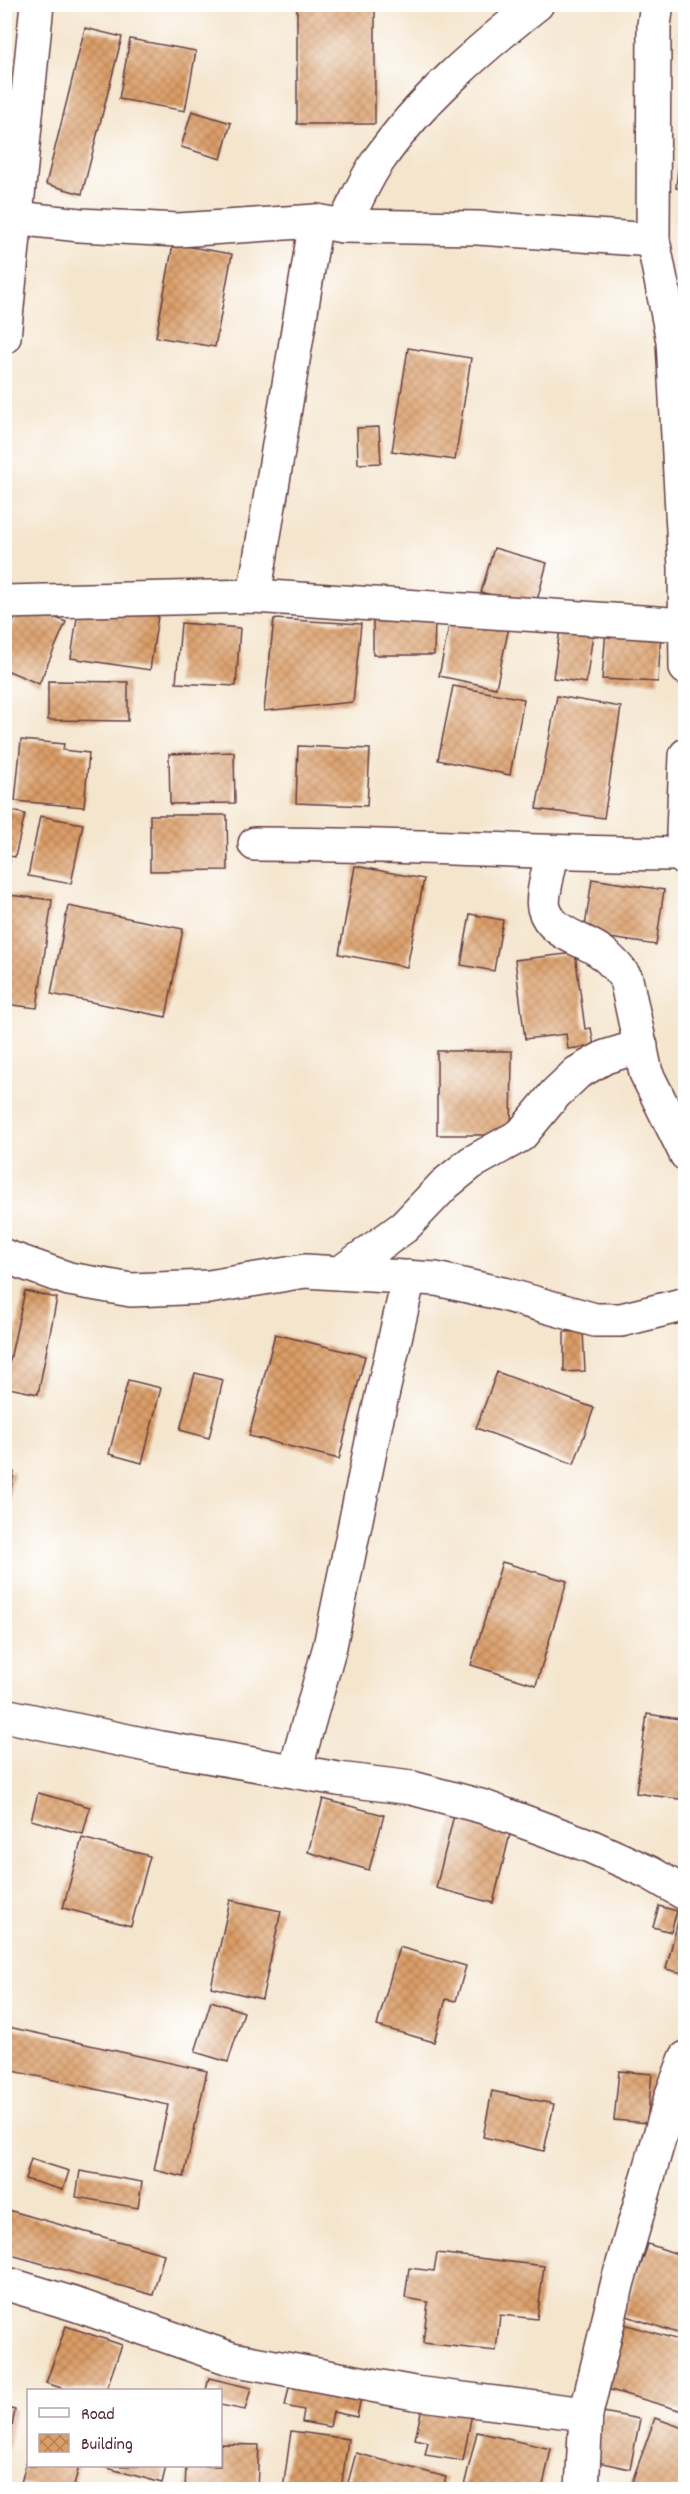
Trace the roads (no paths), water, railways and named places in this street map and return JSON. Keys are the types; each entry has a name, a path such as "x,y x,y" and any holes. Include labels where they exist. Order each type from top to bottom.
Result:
{"street":[{"path":"4,337 12,232 37,4"},
{"path":"254,596 329,223 431,96 505,29 537,4"},
{"path":"657,4 654,25 653,240 673,341 685,567 686,668"},
{"path":"12,232 80,225 178,230 329,223 478,228 653,240"},
{"path":"4,602 254,596 685,625"},
{"path":"255,844 368,844 552,853 685,845 686,755"},
{"path":"552,853 543,906 549,919 557,928 599,950 618,966 626,979 646,1073 686,1154"},
{"path":"340,1273 404,1227 445,1184 471,1163 521,1135 535,1121 555,1094 577,1073 605,1057 641,1046"},
{"path":"4,1256 69,1279 131,1290 209,1287 305,1271 436,1279 502,1294 595,1320 621,1320 686,1304"},
{"path":"295,1771 330,1646 376,1422 409,1277"},
{"path":"4,1715 149,1745 295,1771 412,1788 484,1807 590,1846 650,1873 686,1894"},
{"path":"582,2490 586,2414 618,2281 671,2097 686,2058"},
{"path":"4,2283 74,2304 232,2359 414,2393 586,2414"}]}
